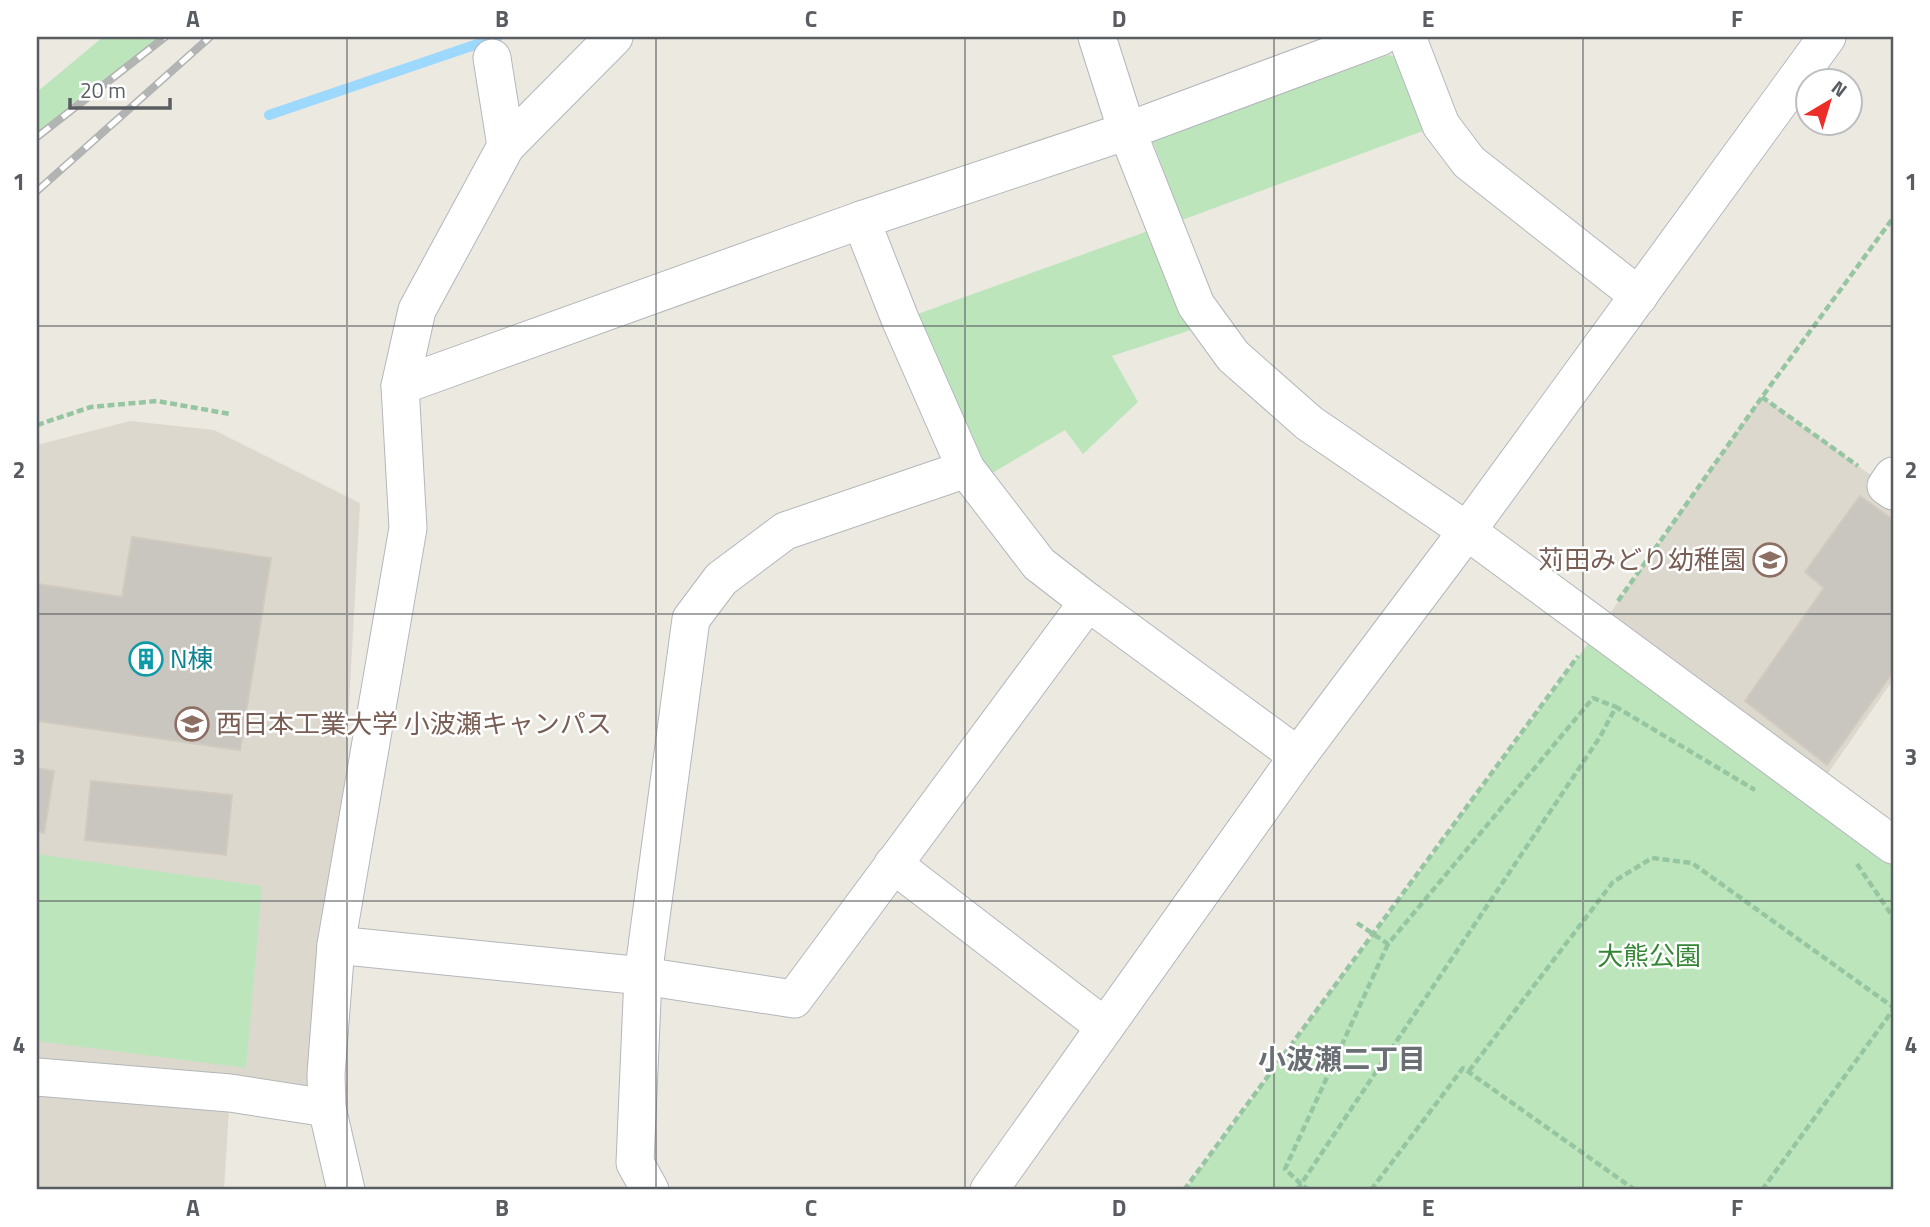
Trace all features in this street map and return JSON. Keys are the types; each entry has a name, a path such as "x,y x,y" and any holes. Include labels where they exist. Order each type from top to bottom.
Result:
{"street":[{"path":"346,1190 327,1108 326,1074 336,945 408,528 400,386 417,310 506,146 614,37"},
{"path":"1097,37 1127,131 1196,305 1233,356 1309,423 1467,531 1893,845"},
{"path":"400,386 861,220 1127,131 1380,37"},
{"path":"1407,37 1441,125 1469,162 1639,296"},
{"path":"989,1190 1298,756 1467,531 1827,37"},
{"path":"492,58 506,146"},
{"path":"861,220 900,319 965,469 1039,564 1298,756"},
{"path":"650,1190 635,1163 643,976 691,619 721,579 785,531 965,469"},
{"path":"336,945 643,976 794,999 1088,602"},
{"path":"893,864 1105,1027"},
{"path":"37,1077 230,1093 327,1108"}],"path":[{"path":"1184,1190 1599,629 1762,397 1893,218"},
{"path":"1762,397 1891,485"},
{"path":"37,425 91,407 157,401 230,414"},
{"path":"1309,1190 1285,1169 1388,944 1593,698 1616,707 1759,793"},
{"path":"1297,1190 1600,737 1616,707"},
{"path":"1850,854 1893,917"},
{"path":"1469,1071 1613,882 1652,858 1692,863 1893,1008 1762,1190"},
{"path":"1357,923 1388,944"},
{"path":"1371,1190 1463,1068 1635,1190"}],"shaded area":[{"name":"苅田みどり幼稚園","path":"1762,397 1893,491 1893,680 1817,789 1599,629"},
{"name":"西日本工業大学 小波瀬キャンパス","path":"130,421 214,430 360,503 327,1108 230,1093 224,1190 37,1190 37,445"}],"green space":[{"path":"103,37 159,37 37,135 37,92"},
{"path":"1389,55 1404,58 1431,128 1182,220 1151,137"},
{"path":"1148,231 1191,330 1112,356 1138,402 1083,454 1065,430 989,475 915,315"},
{"name":"大熊公園","path":"1599,629 1893,844 1893,1190 1185,1190"},
{"path":"37,854 262,886 246,1068 37,1041"}],"building":[{"path":"1860,496 1893,520 1893,672 1827,765 1745,701 1824,588 1805,572"},
{"name":"N棟","path":"132,537 271,558 240,750 37,721 37,584 122,597"},
{"path":"37,768 54,771 44,833 37,831"},
{"path":"91,781 232,795 226,855 85,840"}],"waterway":[{"path":"269,115 498,37"}],"railway":[{"path":"37,137 165,37"},
{"path":"37,191 210,37"}],"place":[{"name":"苅田みどり幼稚園","path":"1770,560"},
{"name":"N棟","path":"146,659"},
{"name":"西日本工業大学 小波瀬キャンパス","path":"192,724"}],"district":[{"name":"小波瀬二丁目","path":"1342,1059"}]}
